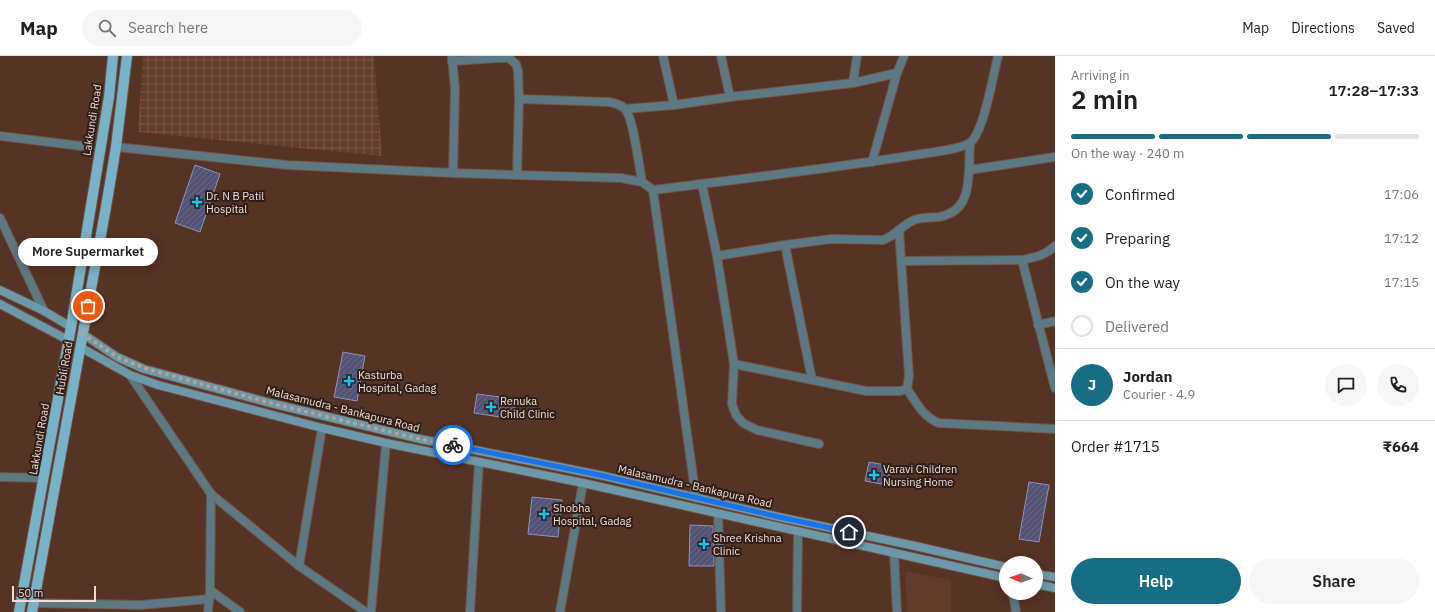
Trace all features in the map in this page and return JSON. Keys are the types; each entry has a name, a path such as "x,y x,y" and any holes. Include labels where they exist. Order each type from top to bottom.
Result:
{"main road":[{"name":"Lakkundi Road","path":"19,612 71,327 109,96 113,56"},
{"name":"Hubli Road","path":"33,608 116,147 127,56"},
{"path":"0,290 44,311 83,334"},
{"path":"0,304 130,374 180,391 386,443 583,483 999,576"},
{"name":"Malasamudra - Bankapura Road","path":"83,334 117,357 144,368 270,403 420,439 604,476 999,565"},
{"path":"1043,575 1055,577"},
{"path":"1043,585 1055,588"}],"street":[{"path":"663,56 674,105"},
{"path":"721,56 730,97"},
{"path":"853,83 857,56"},
{"path":"872,162 897,73 904,56"},
{"path":"717,256 831,239 883,240 890,238 913,220 952,214 960,206 965,196 968,184 970,143 978,131 983,118 998,56"},
{"path":"453,173 454,90 452,58 509,58 516,64 518,71 519,99 517,175"},
{"path":"626,110 853,83 897,73"},
{"path":"519,99 609,102 618,104 626,110 630,121 642,182"},
{"path":"0,136 81,146"},
{"path":"116,147 287,165 453,173 621,178 642,182 653,190 872,162 953,148 970,143"},
{"path":"969,170 1055,156"},
{"path":"702,184 717,256 734,364 732,404 736,415 743,423 757,430 819,444"},
{"path":"653,190 696,498"},
{"path":"0,218 44,311"},
{"path":"899,230 909,376 908,389 925,415 930,420 939,423 1055,429"},
{"path":"785,245 812,380"},
{"path":"901,261 1022,260 1035,258 1046,254 1055,246"},
{"path":"1022,260 1055,388"},
{"path":"1038,325 1055,321"},
{"path":"734,364 866,391 900,392 908,389"},
{"path":"130,374 211,494 299,566 366,612"},
{"path":"299,566 322,428"},
{"path":"370,612 386,443"},
{"path":"470,612 479,462"},
{"path":"0,477 44,478"},
{"path":"560,612 583,483"},
{"path":"208,612 211,494"},
{"path":"718,514 721,612"},
{"path":"797,612 798,532"},
{"path":"894,553 898,612"},
{"path":"33,608 141,608 209,595 240,612"},
{"path":"1014,600 1016,612"}],"shaded area":[{"path":"143,56 374,56 382,156 138,132"},
{"path":"905,571 951,580 951,612 907,612"}],"building":[{"path":"195,165 220,174 200,232 175,223"},
{"path":"343,352 365,356 357,401 334,397"},
{"path":"477,394 516,399 513,419 474,413"},
{"path":"869,462 891,466 887,485 865,481"},
{"path":"1029,482 1049,485 1039,542 1019,539"},
{"path":"532,497 562,500 558,537 528,534"},
{"path":"690,525 713,526 714,566 689,566"}],"way so far":[{"path":"88,306 83,334 117,357 144,368 270,403 420,439 453,445"}],"place":[{"name":"Dr. N B Patil Hospital","path":"197,202"},
{"name":"More Supermarket","path":"88,306"},
{"name":"Kasturba Hospital, Gadag","path":"349,381"},
{"name":"Renuka Child Clinic","path":"491,407"},
{"name":"Varavi Children Nursing Home","path":"874,475"},
{"name":"Shobha Hospital, Gadag","path":"544,514"},
{"name":"Shree Krishna Clinic","path":"704,544"}],"route":[{"path":"453,445 604,476 655,489 849,532"}]}
